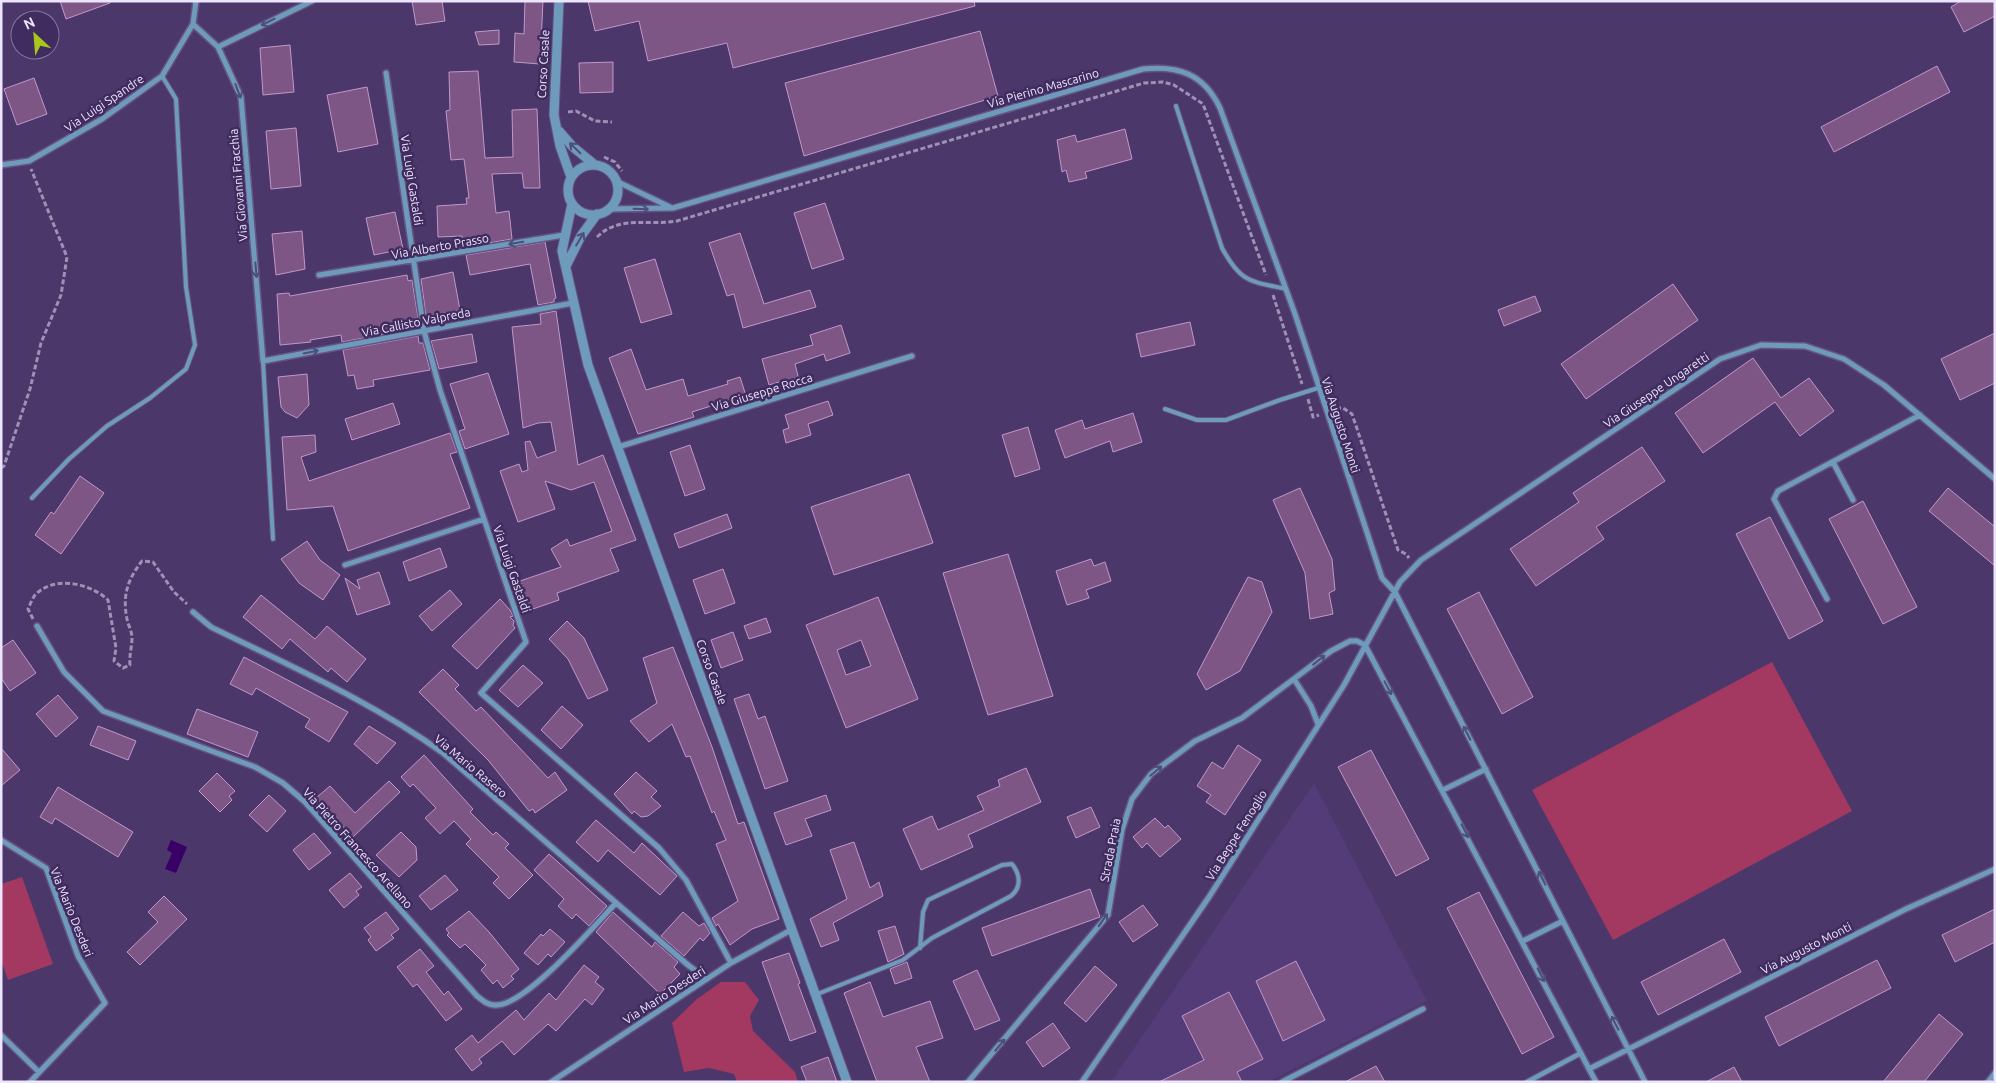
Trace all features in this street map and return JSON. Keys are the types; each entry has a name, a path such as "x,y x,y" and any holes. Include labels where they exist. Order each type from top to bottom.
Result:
{"street":[{"path":"193,24 196,1"},
{"path":"218,47 312,1"},
{"name":"Corso Casale","path":"559,1 554,107 560,146 571,177"},
{"name":"Via Giovanni Fracchia","path":"193,24 218,47 241,96 263,361"},
{"name":"Via Luigi Spandre","path":"1,165 29,162 102,119 162,76 193,24"},
{"name":"Via Pierino Mascarino","path":"608,209 673,208 1142,69 1172,68 1206,84 1214,95 1286,290"},
{"name":"Via Luigi Gastaldi","path":"386,73 424,331 440,390 526,642 481,693 659,848 686,880 731,963"},
{"name":"Corso Casale","path":"558,128 573,147 594,165"},
{"path":"616,181 617,196 608,209 597,214 583,213 572,204 568,191 571,177 581,168 594,165 608,170 616,181 645,197 673,208"},
{"name":"Corso Casale","path":"572,204 562,251 588,365 847,1082"},
{"path":"566,266 581,236 597,214"},
{"name":"Via Alberto Prasso","path":"319,276 564,235"},
{"name":"Via Augusto Monti","path":"1286,290 1382,578 1395,592 1646,1082"},
{"name":"Via Callisto Valpreda","path":"263,361 573,303"},
{"name":"Via Giuseppe Ungaretti","path":"1395,592 1401,580 1414,566 1720,359 1761,345 1805,346 1844,359 1884,385 1995,479"},
{"name":"Via Giuseppe Rocca","path":"618,447 912,356"},
{"path":"1827,599 1774,499 1778,491 1920,415"},
{"path":"1833,462 1853,500"},
{"path":"345,565 484,519"},
{"name":"Via Beppe Fenoglio","path":"1082,1082 1209,897 1318,724 1395,592"},
{"name":"Via Mario Rasero","path":"193,612 211,627 370,705 406,726 443,753 616,903 707,978"},
{"name":"Via Pietro Francesco Arellano","path":"37,626 64,672 103,710 255,767 283,783 305,802 477,996 489,1004 497,1006 511,1001 545,977 616,903"},
{"name":"Strada Praia","path":"968,1082 1108,916 1122,830 1132,799 1151,774 1195,741 1242,718 1331,651 1350,641 1358,641 1365,645"},
{"path":"1365,645 1523,941 1590,1069 1594,1081"},
{"path":"1294,679 1312,706 1318,724"},
{"path":"1443,790 1486,769"},
{"name":"Via Mario Desderi","path":"1,840 46,868 78,956 105,1003 30,1082"},
{"name":"Via Augusto Monti","path":"1590,1069 1628,1048 1906,909 1995,868"},
{"path":"1523,941 1563,920"},
{"name":"Via Mario Desderi","path":"551,1082 707,978 791,930"},
{"path":"1282,1082 1423,1009"},
{"path":"1,1035 39,1072"},
{"path":"1526,1082 1581,1053"},
{"path":"1988,1082 1995,1073"}],"lane":[{"path":"32,498 69,459 94,437 150,398 186,369 194,344 186,287 176,100 162,76"},
{"path":"1176,106 1222,248 1231,264 1247,280 1286,290"},
{"path":"263,361 273,539"},
{"path":"1164,409 1197,420 1226,420 1318,388"},
{"path":"815,995 903,960 920,948 932,938 978,916 1017,892 1019,876 1012,864 1002,865 928,900 923,912 920,948"}],"path":[{"path":"590,244 606,229 621,223 654,224 677,221 1135,86 1163,82 1174,85 1203,104 1208,114 1270,286 1313,416 1340,407 1352,414 1398,550 1406,554 1414,566"},
{"path":"568,111 576,111 595,121 612,122"},
{"path":"600,156 615,162 626,176"},
{"path":"1,468 4,466 30,389 41,343 61,295 67,257 58,230 36,186 29,162"},
{"path":"37,626 28,610 34,596 50,584 79,585 94,588 108,600 116,648 114,661 123,668 130,665 129,652 132,638 126,618 126,599 129,578 142,561 153,562 167,584 183,598 193,612"}],"shaded area":[{"path":"1772,662 1852,811 1613,940 1532,790"},
{"path":"1314,783 1427,1001 1268,1082 1111,1082"},
{"path":"171,840 187,847 176,873 165,869 172,853 167,850"},
{"path":"22,877 53,964 8,980 1,960 1,884"},
{"path":"721,982 745,982 759,1000 750,1016 753,1031 795,1072 798,1082 737,1082 734,1074 709,1068 684,1072 672,1023 697,999"}],"building":[{"path":"60,1 110,1 110,3 66,19"},
{"path":"412,1 442,1 445,21 416,25"},
{"path":"525,1 543,1 540,64 514,62 515,33 524,34"},
{"path":"588,1 974,1 975,6 733,68 727,43 648,61 639,21 595,31"},
{"path":"1961,1 1995,1 1995,16 1964,32 1951,7"},
{"path":"499,30 499,44 479,45 475,32"},
{"path":"980,31 998,96 804,156 785,83"},
{"path":"290,45 294,92 263,95 260,48"},
{"path":"613,62 613,92 580,93 579,63"},
{"path":"1937,66 1950,92 1834,152 1821,127"},
{"path":"478,71 485,158 513,157 512,110 537,109 540,188 524,188 522,173 492,174 496,213 509,211 512,239 465,247 462,236 438,237 437,206 467,204 466,198 469,198 464,159 451,160 446,111 450,110 449,72"},
{"path":"34,78 47,114 17,125 4,89"},
{"path":"367,87 378,144 338,152 327,95"},
{"path":"296,128 301,186 271,189 266,131"},
{"path":"1125,129 1132,159 1085,172 1087,178 1069,182 1066,170 1062,172 1057,140 1075,135 1077,142"},
{"path":"825,203 844,259 812,269 794,213"},
{"path":"395,212 403,249 374,255 366,218"},
{"path":"302,231 305,269 276,275 272,234"},
{"path":"740,233 764,304 810,290 816,307 743,328 734,294 727,296 709,243"},
{"path":"545,242 556,298 554,302 538,305 530,264 470,275 466,255"},
{"path":"655,259 672,314 641,323 624,268"},
{"path":"453,272 460,310 426,316 421,279"},
{"path":"407,275 408,281 412,280 418,318 415,318 417,328 342,342 341,335 310,340 311,342 280,345 277,294 289,293 290,296"},
{"path":"1673,284 1698,320 1586,399 1561,364"},
{"path":"1535,296 1541,311 1504,326 1498,310"},
{"path":"556,311 578,465 603,455 636,540 610,549 619,571 557,593 559,600 530,610 520,581 561,567 551,549 567,539 570,546 612,531 594,482 571,490 545,481 555,509 518,522 500,471 519,464 522,472 528,470 525,442 530,441 537,458 556,451 551,422 538,423 523,428 512,327 541,324 540,314"},
{"path":"1190,322 1195,345 1141,357 1136,334"},
{"path":"841,325 850,353 826,361 824,354 795,364 799,380 783,384 782,381 769,385 762,359 813,345 810,335"},
{"path":"1995,333 1995,383 1960,400 1941,359"},
{"path":"472,334 477,362 439,369 431,341"},
{"path":"418,336 419,343 423,343 430,370 373,380 374,386 357,389 354,375 348,376 343,350"},
{"path":"631,349 646,390 683,379 688,396 728,384 727,381 740,377 747,399 734,403 733,399 692,412 694,417 638,434 609,358"},
{"path":"1753,358 1781,398 1809,378 1834,411 1800,436 1775,402 1703,453 1675,413"},
{"path":"488,373 509,434 465,449 459,431 465,429 450,384"},
{"path":"307,374 309,405 297,418 285,412 281,407 278,377"},
{"path":"828,401 833,415 808,424 811,435 786,443 783,430 789,428 785,415"},
{"path":"393,403 400,424 352,440 345,419"},
{"path":"1133,413 1142,442 1113,452 1110,441 1065,458 1055,430 1082,420 1085,429"},
{"path":"1028,427 1040,469 1015,477 1002,435"},
{"path":"450,433 457,452 450,454 470,508 348,551 333,506 287,510 282,437 315,435 316,452 301,457 309,481"},
{"path":"690,445 705,489 685,496 670,452"},
{"path":"1642,447 1665,481 1596,527 1604,539 1536,586 1510,549 1579,502 1573,493"},
{"path":"909,474 933,543 834,575 811,507"},
{"path":"80,476 104,493 61,554 35,535 51,512 54,514"},
{"path":"1300,488 1332,559 1335,590 1329,593 1333,614 1310,619 1305,573 1273,500"},
{"path":"1948,488 1995,527 1995,566 1929,511"},
{"path":"1863,501 1917,607 1883,624 1829,519"},
{"path":"727,514 732,528 679,548 674,534"},
{"path":"1770,517 1823,621 1789,639 1736,534"},
{"path":"307,541 320,560 340,575 323,600 299,583 281,559"},
{"path":"440,548 447,567 409,581 403,562"},
{"path":"1008,554 1053,696 988,715 943,573"},
{"path":"1091,559 1094,566 1105,562 1111,581 1086,590 1089,598 1067,605 1056,571"},
{"path":"723,569 735,603 705,614 693,580"},
{"path":"379,572 390,604 357,615 345,578 360,589 357,580"},
{"path":"1248,577 1262,582 1272,612 1240,671 1206,690 1197,674"},
{"path":"450,590 462,604 432,631 419,616"},
{"path":"1479,592 1533,697 1502,714 1447,609"},
{"path":"261,595 315,639 327,626 366,659 347,682 331,668 328,672 290,639 282,649 243,617"},
{"path":"878,597 918,699 846,728 806,625","holes":["861,640 871,666 846,675 837,650"]},
{"path":"500,599 510,610 513,616 510,617 514,621 513,625 515,628 477,669 452,646"},
{"path":"766,618 771,632 749,639 744,626"},
{"path":"567,621 584,638 608,690 588,699 568,659 549,639"},
{"path":"733,632 743,660 721,668 711,640"},
{"path":"13,640 36,673 10,691 1,678 1,648"},
{"path":"673,647 712,747 738,824 744,822 779,919 752,929 730,945 718,924 716,926 712,918 738,901 716,844 726,840 714,811 712,813 690,756 686,757 672,724 649,742 630,721 657,703 643,658"},
{"path":"244,657 348,712 329,742 305,727 310,719 256,688 252,695 230,684"},
{"path":"523,665 543,683 518,707 499,690"},
{"path":"443,669 459,685 455,689 476,711 481,707 548,778 555,772 567,790 535,813 533,809 529,811 488,760 419,692"},
{"path":"749,694 758,719 765,716 788,781 765,789 734,699"},
{"path":"58,695 78,718 56,737 36,714"},
{"path":"562,706 583,725 561,749 541,730"},
{"path":"197,709 258,732 248,757 187,734"},
{"path":"98,726 136,741 128,760 90,745"},
{"path":"369,726 396,743 377,764 354,744"},
{"path":"1238,745 1261,760 1225,815 1206,802 1211,795 1197,786 1212,762 1223,769"},
{"path":"1,748 20,770 1,786"},
{"path":"1371,750 1429,859 1396,876 1338,767"},
{"path":"424,755 473,809 470,812 493,835 496,832 509,844 505,848 533,875 509,899 493,883 499,877 466,844 471,839 454,821 440,834 425,818 436,808 413,784 410,787 401,777"},
{"path":"1026,768 1041,802 968,835 973,847 921,870 903,829 932,816 938,830 984,810 977,796 1000,786 998,780"},
{"path":"636,772 657,791 651,797 661,806 648,816 641,817 634,811 632,814 614,794"},
{"path":"217,773 235,791 229,796 232,800 220,812 199,791"},
{"path":"389,781 400,792 353,837 316,798 330,786 355,813"},
{"path":"58,787 133,832 118,857 55,818 52,824 40,817"},
{"path":"269,795 286,811 267,832 249,815"},
{"path":"826,795 831,810 805,819 812,836 786,845 774,813"},
{"path":"1091,807 1100,827 1076,838 1067,817"},
{"path":"1155,818 1165,828 1168,825 1181,839 1160,857 1147,843 1142,848 1133,837"},
{"path":"596,820 634,853 642,843 677,876 660,895 608,850 598,862 576,842"},
{"path":"401,832 416,847 417,860 399,877 376,855"},
{"path":"314,833 331,853 309,870 293,850"},
{"path":"854,842 870,888 879,882 883,896 833,923 839,940 821,947 810,919 847,899 830,850"},
{"path":"549,854 607,906 589,926 576,914 572,919 558,906 564,899 534,870"},
{"path":"350,873 362,887 356,891 359,895 344,908 329,890"},
{"path":"445,875 458,890 431,910 419,896"},
{"path":"1090,889 1100,917 992,956 982,928"},
{"path":"1479,892 1554,1037 1522,1054 1447,908"},
{"path":"164,896 187,919 140,965 127,952 158,922 148,912"},
{"path":"1143,905 1158,925 1133,942 1119,922"},
{"path":"1995,909 1995,942 1955,962 1942,935"},
{"path":"469,911 519,969 511,976 514,979 503,988 497,980 493,984 481,970 486,965 465,944 460,948 447,935 449,933 446,929"},
{"path":"386,912 399,929 391,935 394,938 376,951 368,940 371,937 364,928"},
{"path":"613,912 652,947 655,942 678,962 674,967 680,974 660,994 596,932"},
{"path":"683,912 699,926 704,923 710,933 703,941 700,938 684,956 661,936"},
{"path":"895,926 904,954 888,962 878,931"},
{"path":"550,929 565,942 551,957 548,954 538,965 524,953 541,934 543,936"},
{"path":"1724,939 1741,972 1658,1015 1641,982"},
{"path":"420,949 434,966 426,972 444,995 448,991 462,1009 446,1021 417,984 413,987 397,967"},
{"path":"789,953 800,983 798,984 816,1032 790,1041 762,962"},
{"path":"1877,960 1891,988 1779,1046 1765,1017"},
{"path":"1296,961 1325,1020 1283,1041 1256,981"},
{"path":"907,962 912,978 895,984 890,969"},
{"path":"584,965 599,977 595,982 604,989 592,1005 585,999 556,1031 548,1024 514,1055 502,1041 479,1059 482,1063 472,1071 455,1049 472,1035 478,1043 516,1010 524,1020 549,993 556,1000"},
{"path":"1095,966 1117,985 1086,1022 1064,1003"},
{"path":"977,970 1000,1020 975,1030 953,981"},
{"path":"870,982 883,1017 930,1001 943,1038 916,1047 930,1082 877,1082 844,993"},
{"path":"1229,992 1263,1059 1237,1072 1242,1082 1159,1082 1204,1060 1182,1016"},
{"path":"1939,1014 1963,1034 1924,1082 1883,1082"},
{"path":"1053,1023 1070,1048 1043,1067 1026,1042"},
{"path":"828,1057 837,1082 807,1082 801,1067"},
{"path":"1376,1066 1385,1082 1345,1082"},
{"path":"1734,1067 1742,1082 1706,1082"}]}
